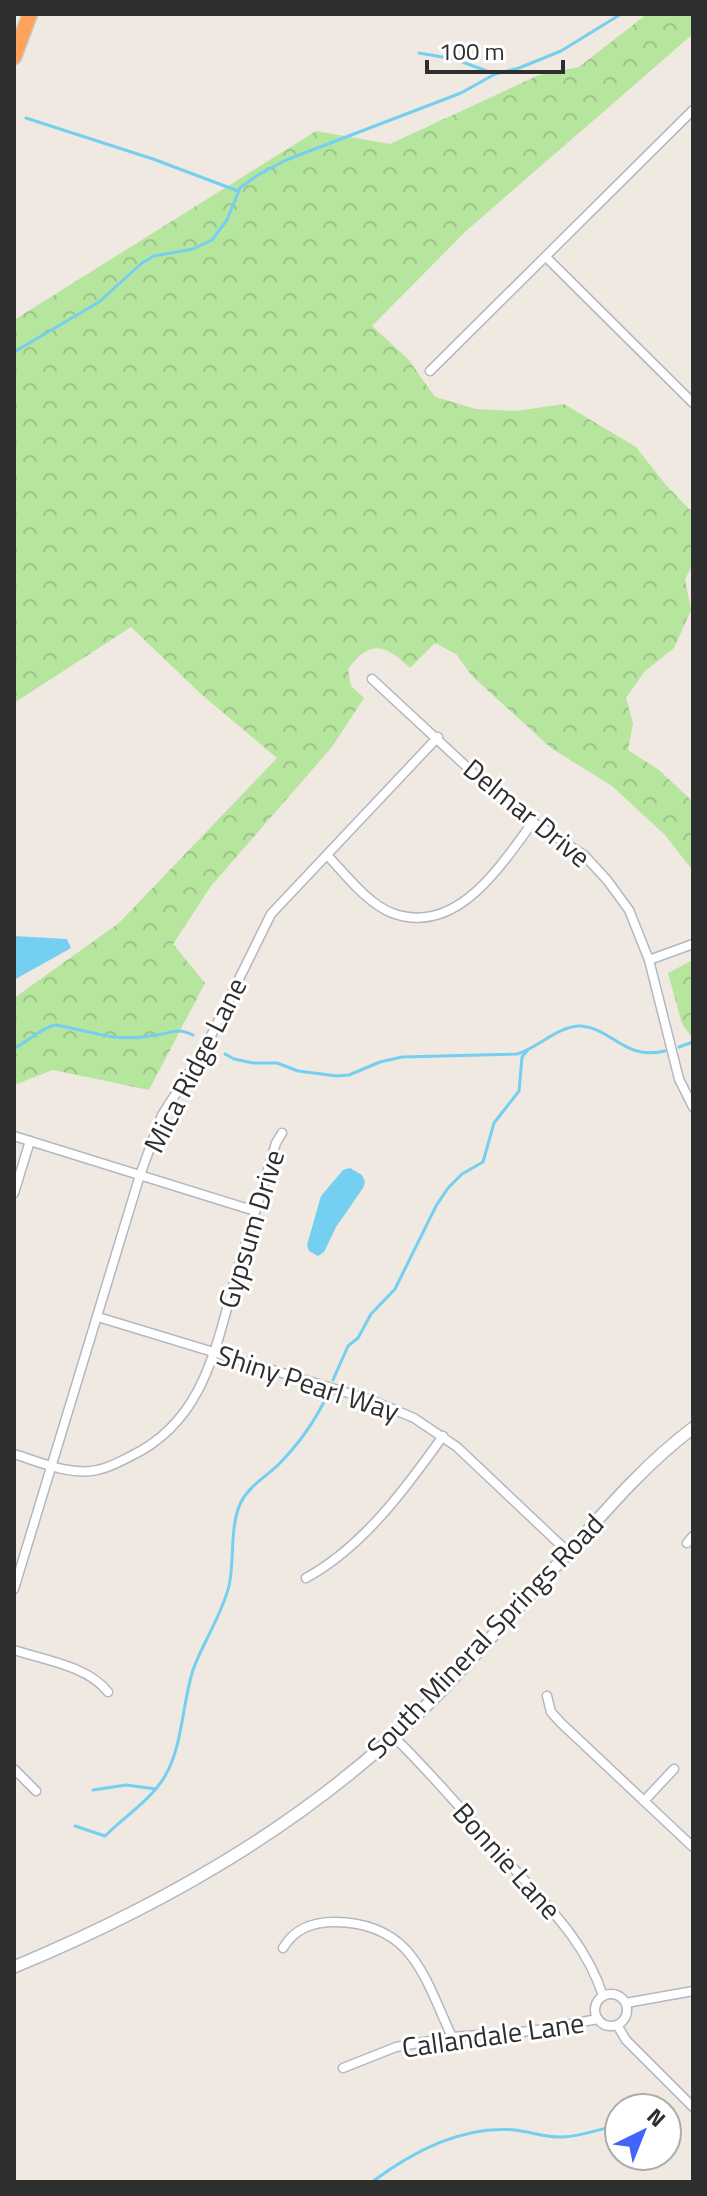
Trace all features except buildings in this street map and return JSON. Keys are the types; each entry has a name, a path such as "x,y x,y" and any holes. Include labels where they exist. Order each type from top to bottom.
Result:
{"highway":[{"path":"14,57 30,14"}],"street":[{"path":"430,371 693,110"},
{"path":"546,257 693,403"},
{"name":"Delmar Drive","path":"372,679 510,807 584,855 607,880 629,910 649,960 679,1079 693,1107"},
{"name":"Mica Ridge Lane","path":"14,1589 16,1574 140,1175 162,1115 204,1050 271,914 438,737"},
{"path":"327,855 374,902 393,913 428,918 451,911 472,895 496,871 533,822"},
{"path":"649,960 693,944"},
{"name":"Gypsum Drive","path":"14,1454 73,1471 97,1471 156,1442 182,1418 196,1398 214,1351 276,1143 282,1133"},
{"path":"14,1136 255,1211"},
{"path":"14,1193 30,1141"},
{"name":"Shiny Pearl Way","path":"98,1317 371,1400 414,1418 443,1436 568,1552"},
{"name":"South Mineral Springs Road","path":"14,1967 96,1932 196,1880 282,1825 361,1766 445,1686 641,1473 693,1428"},
{"path":"306,1578 339,1556 371,1525 443,1436"},
{"path":"14,1650 84,1673 100,1682 108,1692"},
{"path":"547,1696 551,1712 561,1723 693,1847"},
{"name":"Bonnie Lane","path":"394,1737 579,1941 595,1971 603,1996"},
{"path":"14,1769 36,1791"},
{"path":"644,1801 674,1769"},
{"path":"283,1948 298,1931 319,1922 356,1922 384,1933 403,1945 420,1967 452,2037"},
{"path":"626,2003 628,2014 617,2025 606,2026 598,2019 595,2009 603,1996 613,1994 626,2003 693,1991"},
{"name":"Callandale Lane","path":"343,2068 396,2047 452,2037 532,2031 598,2019"},
{"path":"617,2025 626,2040 693,2107"}],"green space":[{"path":"647,14 693,14 693,34 466,231 372,326 408,359 435,397 476,409 516,411 564,404 636,447 693,513 693,564 685,579 691,610 674,648 645,671 626,698 633,723 628,750 659,770 691,800 693,798 693,871 665,835 612,786 551,748 472,676 456,654 435,643 410,668 386,650 371,649 348,669 351,686 364,698 332,747 211,886 173,944 205,983 149,1090 53,1070 14,1085 14,998 119,923 277,758 201,694 131,627 14,703 14,320 316,131 390,144 539,75 579,67"},
{"path":"693,960 693,1039 682,1024 668,973"}],"water":[{"path":"14,936 67,939 71,948 14,980"},
{"path":"350,1168 362,1175 365,1182 363,1188 336,1227 324,1252 318,1256 309,1251 307,1245 321,1196 343,1170"}],"waterway":[{"path":"14,352 99,302 154,256 193,249 212,240 227,220 240,188 258,175 286,160 461,93 495,74 561,51 621,14"},
{"path":"419,53 454,59 495,74"},
{"path":"26,118 153,159 238,191"},
{"path":"14,1048 55,1025 128,1038 178,1031 193,1035"},
{"path":"225,1054 253,1063 277,1063 298,1071 337,1076 349,1075 402,1057 517,1054 565,1029 581,1026 601,1032 639,1052 665,1051"},
{"path":"679,1047 693,1042"},
{"path":"333,1380 348,1346 358,1338 371,1314 395,1289 448,1188 462,1174 483,1162 494,1123 519,1091 522,1057 527,1051"},
{"path":"75,1826 105,1836 145,1801 165,1776 179,1738 193,1670 229,1586 235,1522 241,1502 253,1486 293,1448 328,1394"},
{"path":"93,1790 126,1785 156,1789"},
{"path":"372,2182 404,2160 457,2136 515,2130 564,2137 603,2129"}]}
